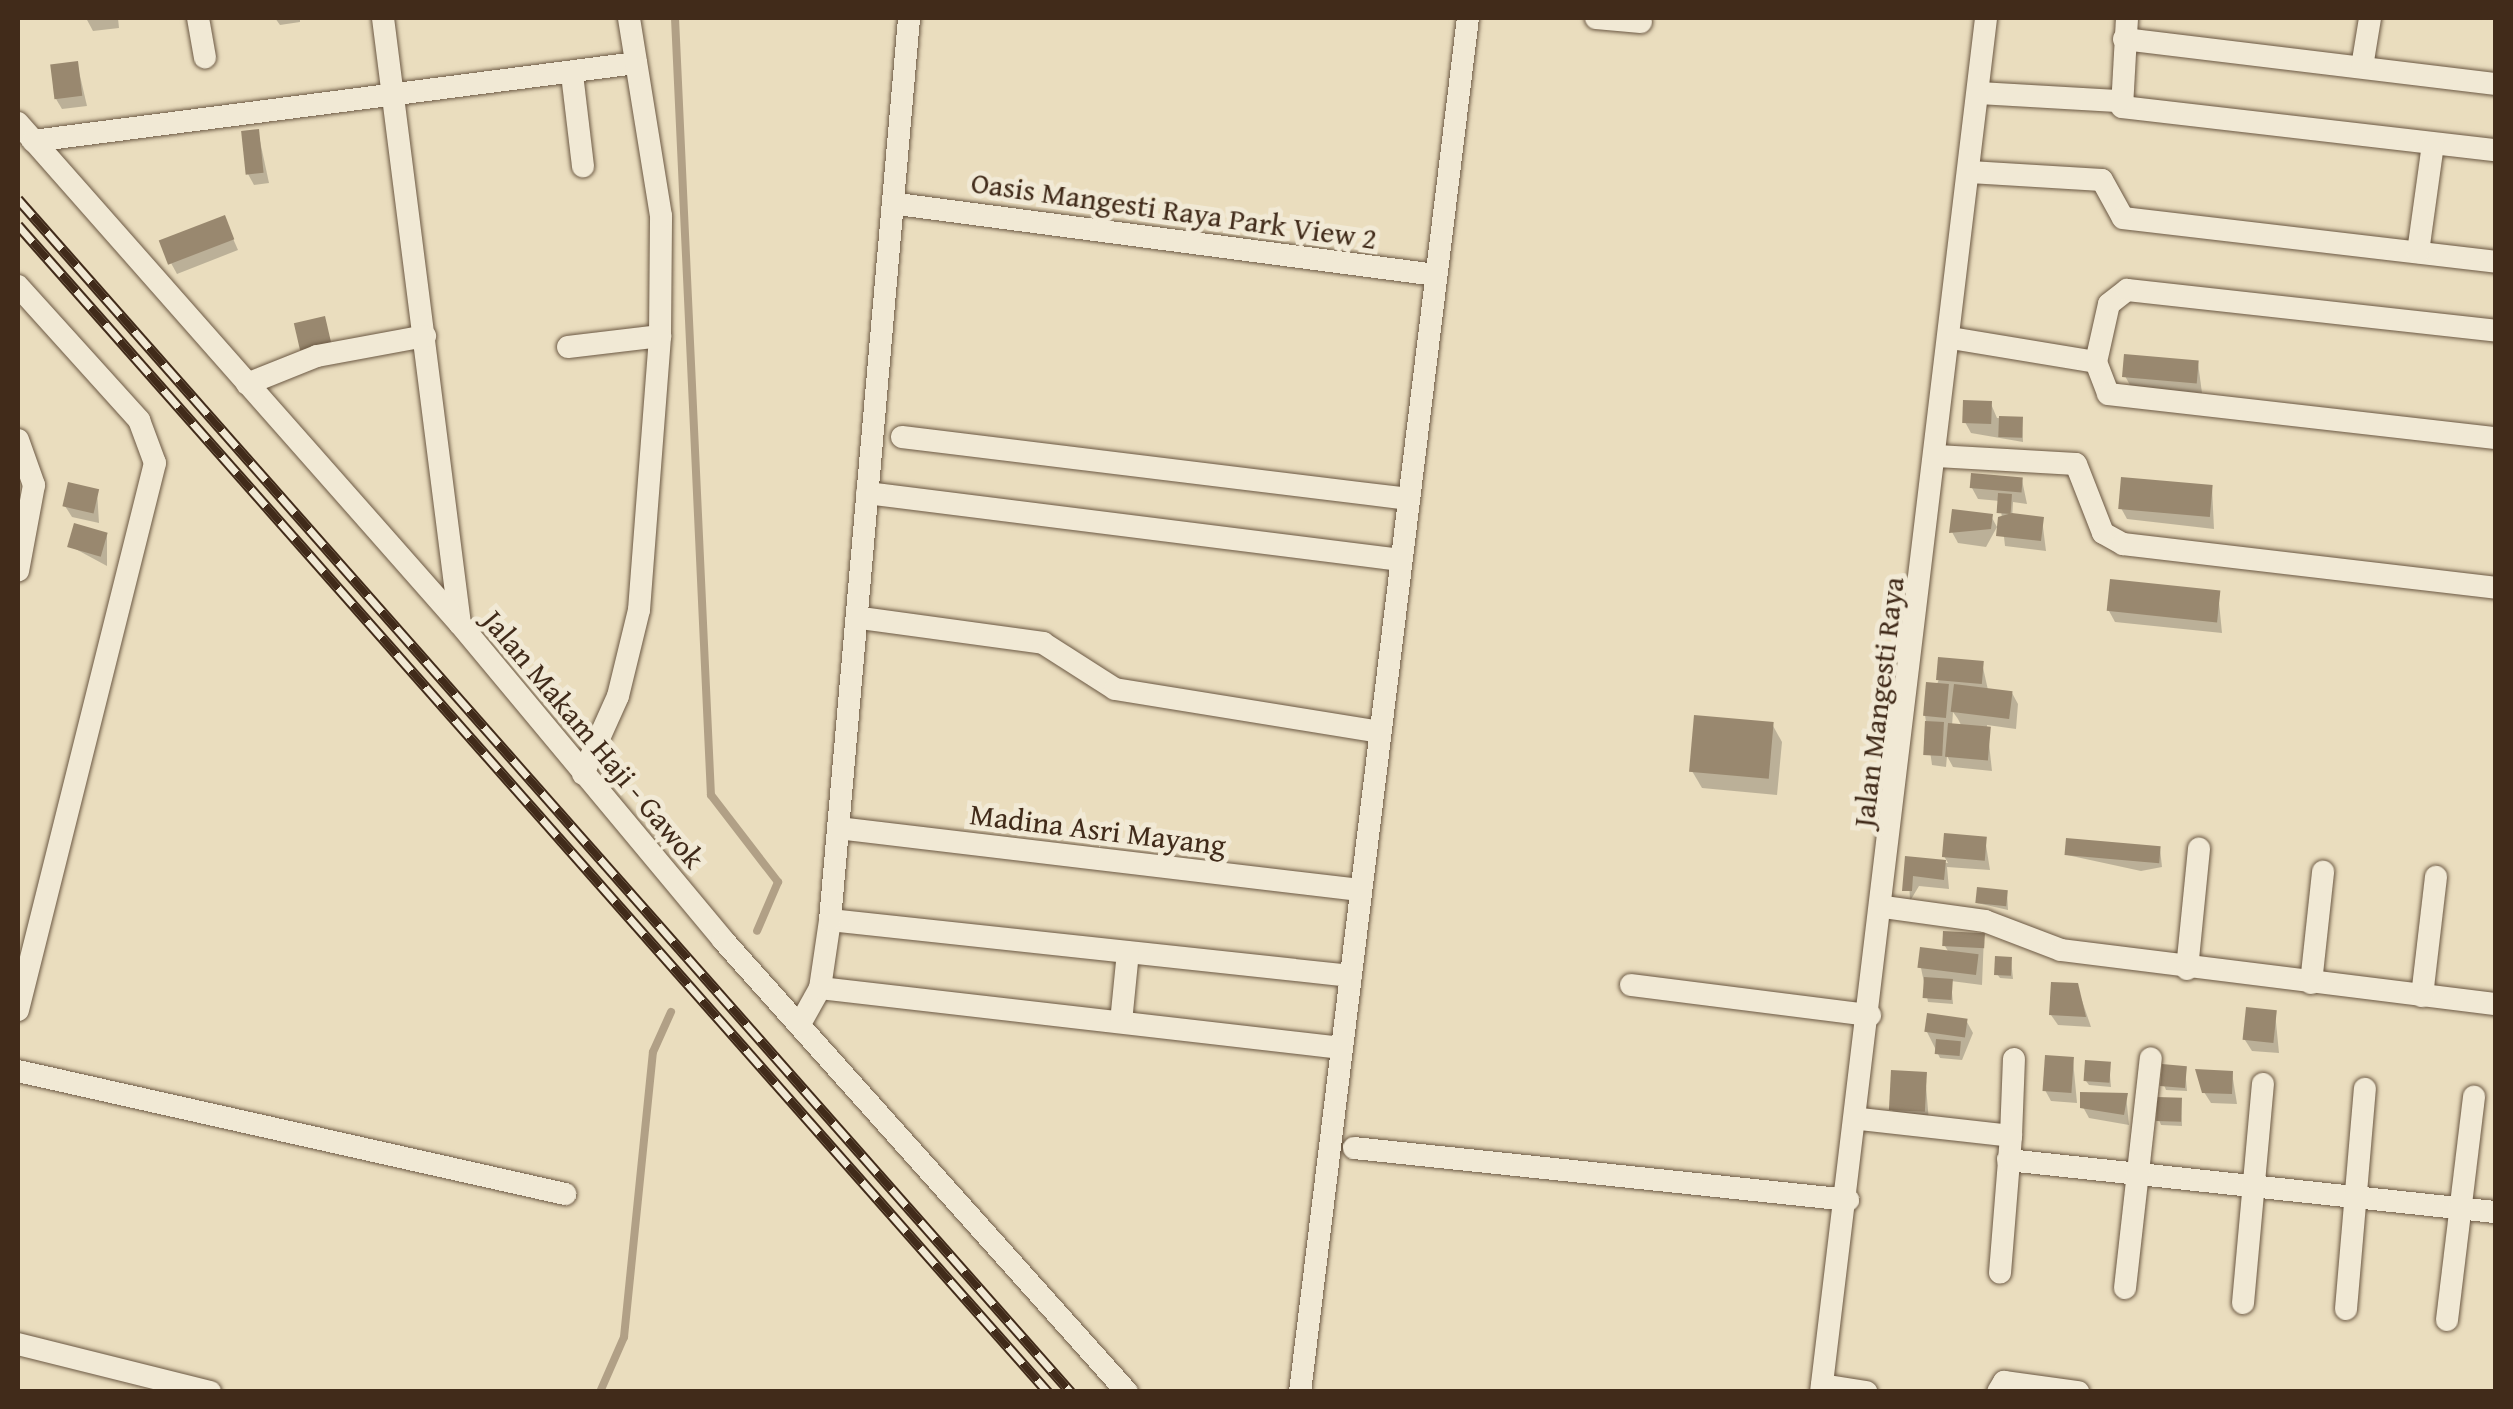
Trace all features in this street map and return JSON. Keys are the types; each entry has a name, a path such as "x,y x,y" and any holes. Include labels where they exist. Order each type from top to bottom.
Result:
{"street":[{"path":"198,18 204,57"},
{"path":"383,18 396,89 460,624"},
{"path":"583,774 618,696 639,610 660,336 661,216 629,18"},
{"path":"800,1024 820,988 830,920 909,18"},
{"path":"1300,1392 1468,18"},
{"path":"1596,18 1641,22"},
{"name":"Jalan Mangesti Raya","path":"1821,1388 1860,1119 1986,18"},
{"path":"2362,67 2370,18"},
{"path":"2116,101 2126,28 2362,67 2496,84"},
{"path":"25,132 396,89 572,74 636,63"},
{"path":"572,74 584,166"},
{"path":"1979,94 2116,101 2496,150"},
{"name":"Jalan Makam Haji - Gawok","path":"25,132 460,624 723,940 1128,1392"},
{"path":"2418,252 2433,144"},
{"path":"1970,172 2102,180 2123,218 2496,262"},
{"name":"Oasis Mangesti Raya Park View 2","path":"905,205 1436,275"},
{"path":"18,286 139,420 155,463 18,1010"},
{"path":"2496,331 2126,290 2109,304 2096,362 2108,394 2496,438"},
{"path":"247,384 316,356 425,336"},
{"path":"568,347 660,336"},
{"path":"1951,338 2096,362"},
{"path":"902,437 1408,499"},
{"path":"18,440 34,484 18,571"},
{"path":"1937,456 2076,464 2103,532 2122,544 2496,588"},
{"path":"867,494 1401,560"},
{"path":"861,618 1043,643 1115,688 1380,732"},
{"name":"Madina Asri Mayang","path":"838,828 1351,889"},
{"path":"2187,969 2199,849"},
{"path":"2311,983 2323,872"},
{"path":"2422,996 2436,877"},
{"path":"1884,907 2187,969 2496,1004"},
{"path":"830,920 1351,976"},
{"path":"1121,1022 1128,952"},
{"path":"1631,984 1870,1016"},
{"path":"820,988 1342,1048"},
{"path":"2124,1288 2134,1172 2151,1058"},
{"path":"2000,1273 2014,1059"},
{"path":"18,1071 566,1194"},
{"path":"2243,1302 2263,1084"},
{"path":"2346,1310 2366,1089"},
{"path":"2447,1320 2474,1097"},
{"path":"1860,1119 2134,1172 2496,1212"},
{"path":"1354,1148 1848,1200"},
{"path":"18,1344 210,1392"},
{"path":"1998,1392 2004,1382 2078,1392"},
{"path":"1821,1388 1866,1392"}],"building":[{"path":"78,61 82,96 54,99 50,64"},
{"path":"259,129 264,173 246,175 241,131"},
{"path":"225,215 234,239 168,265 159,240"},
{"path":"325,316 331,343 300,350 294,323"},
{"path":"2124,354 2199,361 2197,383 2122,377"},
{"path":"1963,400 1992,401 1991,424 1962,423"},
{"path":"1999,416 2023,417 2022,438 1998,437"},
{"path":"1971,473 2023,478 2021,492 1970,488"},
{"path":"2121,477 2213,485 2210,517 2118,509"},
{"path":"68,482 99,489 94,514 62,506"},
{"path":"1998,493 2012,494 2011,514 1997,513"},
{"path":"1952,509 1993,514 1991,529 1949,533"},
{"path":"2012,513 2044,517 2041,541 1996,536 1998,517"},
{"path":"74,523 108,533 101,557 67,547"},
{"path":"2110,579 2220,591 2217,622 2107,611"},
{"path":"1938,657 1984,661 1982,684 1936,680"},
{"path":"1926,682 1949,684 1946,718 1923,716"},
{"path":"1954,684 2013,691 2009,719 1951,712"},
{"path":"1694,715 1774,722 1769,779 1689,772"},
{"path":"1925,721 1944,722 1942,756 1923,755"},
{"path":"1948,723 1991,727 1988,761 1945,757"},
{"path":"1944,833 1987,837 1985,861 1942,857"},
{"path":"2066,838 2161,846 2159,863 2065,855"},
{"path":"1905,856 1946,860 1944,880 1913,876 1912,891 1902,891"},
{"path":"1977,887 2008,890 2006,906 1975,903"},
{"path":"1943,931 1985,933 1984,948 1942,946"},
{"path":"1920,947 1979,954 1976,975 1917,968"},
{"path":"1995,956 2012,957 2011,976 1994,975"},
{"path":"1924,977 1953,979 1951,1000 1923,998"},
{"path":"2051,982 2078,983 2086,1017 2049,1015"},
{"path":"2246,1007 2277,1010 2273,1043 2243,1040"},
{"path":"1927,1013 1968,1019 1965,1038 1924,1032"},
{"path":"1936,1039 1961,1041 1960,1056 1935,1054"},
{"path":"2045,1055 2074,1057 2071,1093 2042,1091"},
{"path":"2085,1060 2111,1062 2109,1083 2084,1081"},
{"path":"2162,1064 2187,1066 2185,1088 2160,1086"},
{"path":"2195,1069 2233,1071 2232,1094 2202,1093"},
{"path":"1891,1070 1927,1072 1925,1112 1889,1110"},
{"path":"2080,1092 2128,1093 2124,1115 2080,1108"},
{"path":"2157,1097 2182,1098 2181,1122 2156,1121"}],"waterway":[{"path":"675,18 711,795 778,882 757,931"},
{"path":"600,1392 624,1337 653,1052 671,1012"}],"railway":[{"path":"18,199 1071,1392"},
{"path":"18,225 1048,1392"}]}
